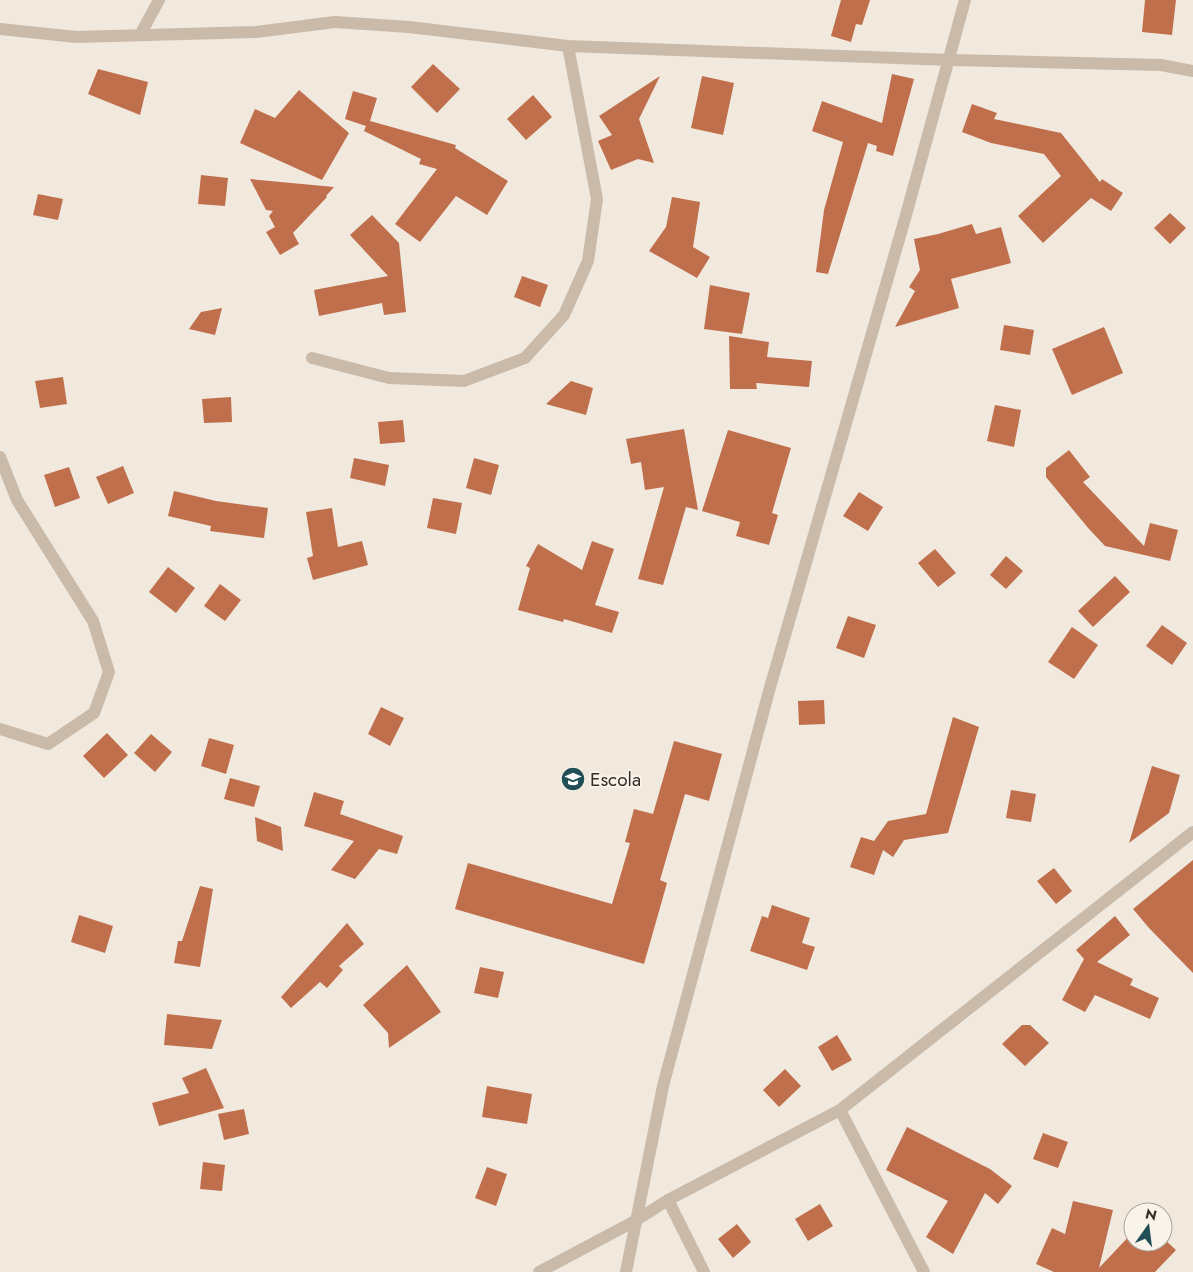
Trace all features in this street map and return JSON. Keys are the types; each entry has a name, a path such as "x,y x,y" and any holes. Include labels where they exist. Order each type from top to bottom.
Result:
{"street":[{"path":"140,35 159,0"},
{"path":"626,1272 663,1086 764,711 950,60 965,0"},
{"path":"0,29 76,37 256,32 335,22 410,27 568,46 950,60 1161,65 1193,71"},
{"path":"312,358 389,378 464,382 525,358 564,314 588,261 597,199 568,46"},
{"path":"0,457 17,500 93,622 109,672 94,713 48,744 0,729"},
{"path":"539,1272 635,1221 668,1200 840,1110 1193,832"},
{"path":"840,1110 924,1272"},
{"path":"668,1200 704,1272"}],"building":[{"path":"841,0 870,0 862,25 856,24 851,42 831,36"},
{"path":"1145,0 1176,0 1172,35 1142,32"},
{"path":"433,64 460,89 437,113 411,87"},
{"path":"98,69 148,82 140,115 88,94"},
{"path":"892,74 914,79 893,156 876,151 877,146 868,143 828,274 816,272 824,210 843,142 812,131 822,101 882,123"},
{"path":"660,76 639,119 654,163 638,159 611,170 598,141 612,135 599,116"},
{"path":"702,76 734,83 723,135 691,128"},
{"path":"299,90 349,133 322,180 240,143 255,109 275,118"},
{"path":"353,91 377,98 370,121 456,145 455,148 508,181 487,215 456,196 420,242 395,224 437,169 419,164 421,159 364,131 366,126 345,119"},
{"path":"533,95 552,117 526,140 507,119"},
{"path":"972,104 997,113 994,119 1061,133 1100,182 1102,179 1123,193 1111,211 1091,198 1043,243 1018,216 1061,176 1044,154 991,143 962,132"},
{"path":"201,175 228,178 225,206 198,204"},
{"path":"250,179 334,187 293,233 299,244 280,255 266,232 275,227 269,216 273,211 266,210"},
{"path":"38,194 63,199 58,220 33,215"},
{"path":"672,197 700,202 693,247 710,257 697,278 649,251 666,227"},
{"path":"1170,213 1186,228 1170,244 1154,228"},
{"path":"372,215 399,243 406,312 384,315 382,303 319,316 314,290 388,276 350,235"},
{"path":"972,224 976,234 1001,227 1011,263 951,279 959,308 895,327 915,291 909,287 920,270 914,239"},
{"path":"522,276 548,285 540,307 514,297"},
{"path":"710,285 750,293 742,334 704,329"},
{"path":"222,308 215,335 189,329 201,312"},
{"path":"1004,325 1034,330 1030,355 1000,350"},
{"path":"1104,327 1123,373 1072,395 1052,349"},
{"path":"729,336 769,342 767,357 812,361 809,387 756,383 757,389 730,389"},
{"path":"63,377 67,404 40,408 35,381"},
{"path":"571,381 593,388 586,415 546,404"},
{"path":"231,397 232,422 204,423 202,399"},
{"path":"995,405 1021,410 1014,447 987,441"},
{"path":"403,420 405,442 380,444 378,422"},
{"path":"684,429 698,510 686,507 663,585 638,579 664,487 645,490 641,462 631,464 626,439"},
{"path":"728,430 791,448 772,513 778,515 769,545 736,536 740,522 702,511"},
{"path":"1069,450 1090,477 1083,482 1144,546 1150,523 1178,530 1170,561 1105,546 1089,529 1046,477 1046,468"},
{"path":"354,458 389,465 385,486 350,478"},
{"path":"474,458 499,465 491,495 466,488"},
{"path":"123,466 134,493 108,504 96,477"},
{"path":"69,467 80,498 55,507 44,475"},
{"path":"174,491 216,501 268,508 264,538 210,531 211,526 168,516"},
{"path":"859,492 883,507 868,531 843,516"},
{"path":"433,498 462,503 456,534 427,528"},
{"path":"332,508 338,547 362,541 368,565 313,580 307,558 313,556 306,512"},
{"path":"592,541 614,549 595,605 619,612 612,633 564,619 563,622 518,610 530,568 526,566 538,544 582,570"},
{"path":"935,549 956,573 938,587 918,563"},
{"path":"1006,556 1023,571 1006,589 990,575"},
{"path":"168,567 195,588 176,613 149,592"},
{"path":"1115,576 1130,592 1093,627 1078,611"},
{"path":"220,584 241,600 225,621 204,606"},
{"path":"848,616 876,625 864,658 836,648"},
{"path":"1162,625 1187,643 1172,665 1146,646"},
{"path":"1072,627 1098,645 1074,679 1048,662"},
{"path":"824,700 825,724 799,725 798,701"},
{"path":"381,707 404,718 390,746 368,734"},
{"path":"953,717 979,727 948,833 904,840 893,857 883,850 874,875 850,867 861,837 874,841 888,821 926,814"},
{"path":"107,733 128,755 104,778 83,756"},
{"path":"151,734 172,752 155,772 134,753"},
{"path":"209,738 234,745 226,774 201,766"},
{"path":"674,741 722,754 709,801 685,794 660,880 667,883 644,964 455,909 468,863 612,904 630,843 625,842 634,809 653,814"},
{"path":"1152,766 1180,775 1169,813 1129,843"},
{"path":"230,778 260,786 254,807 224,799"},
{"path":"1011,790 1036,794 1031,822 1006,818"},
{"path":"314,792 344,801 340,814 403,836 397,854 379,849 355,879 331,870 354,841 304,826"},
{"path":"255,817 281,827 283,851 257,841"},
{"path":"1193,860 1193,973 1133,909"},
{"path":"1054,868 1072,891 1056,904 1037,881"},
{"path":"200,886 213,889 200,967 174,963 178,941 182,941"},
{"path":"772,905 810,918 802,943 815,947 807,970 750,951 762,916 768,918"},
{"path":"79,915 113,926 105,953 71,942"},
{"path":"1115,916 1130,935 1097,962 1133,979 1130,985 1159,998 1150,1019 1095,995 1085,1012 1062,1000 1084,959 1076,950"},
{"path":"347,923 364,944 339,966 343,970 327,988 320,982 291,1008 281,997"},
{"path":"407,965 441,1012 389,1048 388,1033 363,1005"},
{"path":"480,967 504,972 498,998 474,993"},
{"path":"167,1014 222,1020 212,1049 164,1045"},
{"path":"1022,1025 1030,1025 1049,1043 1025,1066 1002,1044"},
{"path":"837,1035 852,1060 832,1071 818,1047"},
{"path":"206,1068 224,1108 159,1126 152,1103 189,1093 182,1078"},
{"path":"785,1069 801,1086 779,1107 763,1090"},
{"path":"487,1086 532,1094 527,1124 482,1117"},
{"path":"244,1109 249,1134 224,1140 218,1114"},
{"path":"907,1127 990,1169 1012,1186 998,1204 985,1193 953,1254 926,1237 948,1201 886,1170"},
{"path":"1043,1133 1068,1142 1058,1168 1033,1159"},
{"path":"203,1162 225,1165 222,1191 200,1189"},
{"path":"487,1167 507,1174 496,1206 475,1198"},
{"path":"1073,1201 1113,1210 1099,1268 1123,1243 1123,1252 1173,1252 1173,1247 1176,1250 1155,1272 1054,1272 1036,1264 1052,1228 1065,1234"},
{"path":"820,1204 833,1226 808,1241 795,1219"},
{"path":"737,1224 751,1242 733,1258 718,1239"}],"place":[{"name":"Escola","path":"573,779"}]}
